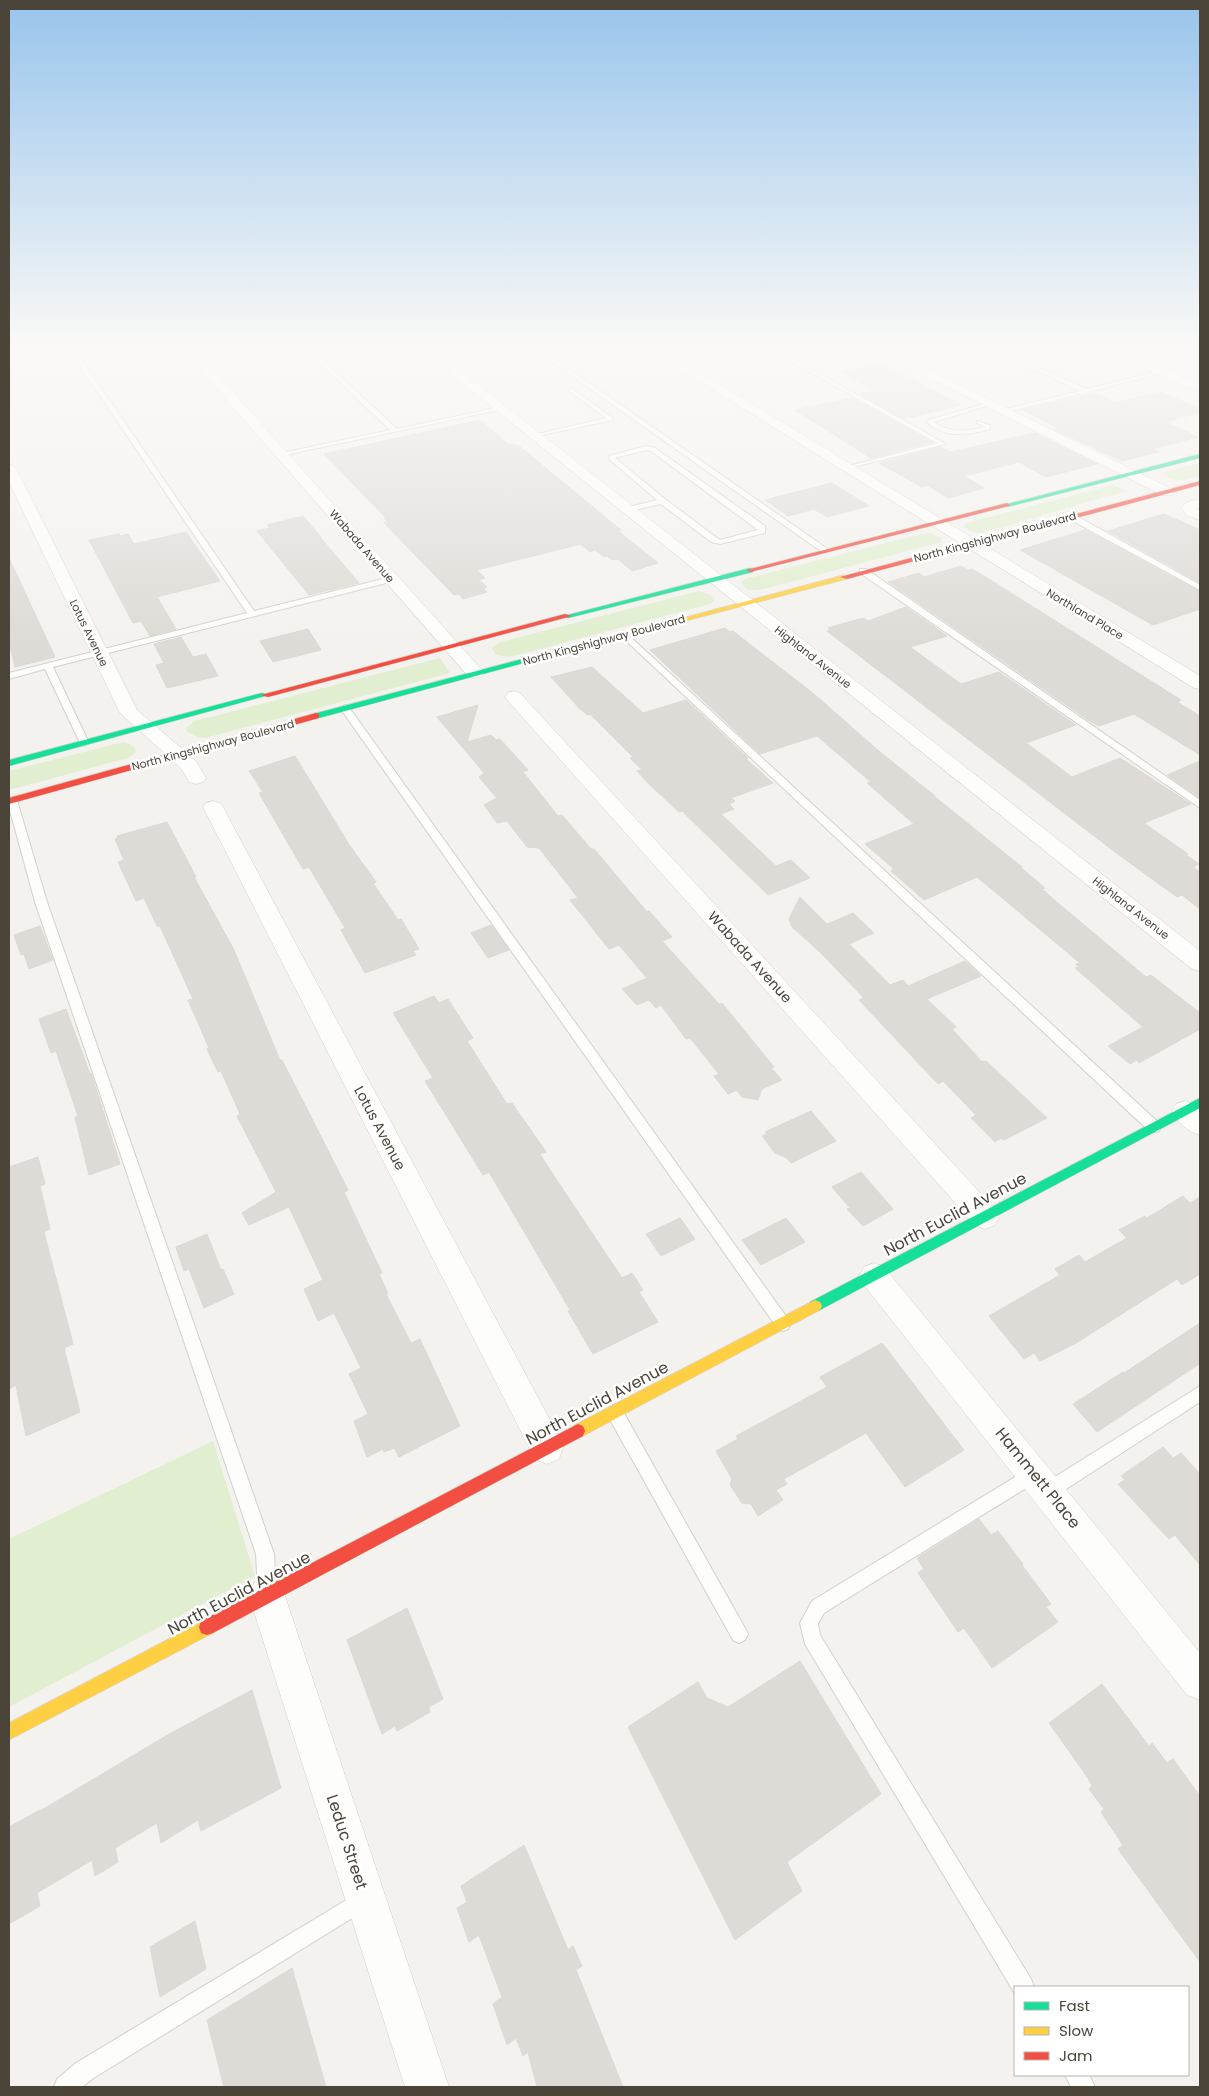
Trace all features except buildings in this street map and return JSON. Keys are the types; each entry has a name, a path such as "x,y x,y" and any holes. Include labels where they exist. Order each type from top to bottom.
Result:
{"main road":[{"path":"9,763 450,646 1200,456"},
{"name":"North Kingshighway Boulevard","path":"10,801 345,708 1200,483"},
{"name":"North Euclid Avenue","path":"9,1732 1154,1127 1195,1113"}],"street":[{"name":"Wabada Avenue","path":"276,448 475,674"},
{"name":"Highland Avenue","path":"550,448 1200,963"},
{"name":"Northland Place","path":"814,448 1200,684"},
{"path":"1079,448 1167,492"},
{"name":"Lotus Avenue","path":"9,468 129,713 189,765 196,778"},
{"path":"1200,504 1194,504 1189,507 1191,512 1200,516"},
{"name":"Wabada Avenue","path":"514,696 985,1217"},
{"name":"Lotus Avenue","path":"213,807 547,1448"},
{"name":"Hammett Place","path":"874,1276 1200,1682"},
{"name":"Leduc Street","path":"267,1596 427,2087"}],"lane":[{"path":"139,448 252,614"},
{"path":"282,455 316,448"},
{"path":"646,448 653,449 762,528 762,531 720,542 714,540 662,501 612,459 612,456 646,448"},
{"path":"678,448 825,550"},
{"path":"847,468 928,448"},
{"path":"628,510 662,501"},
{"path":"1072,516 1200,588"},
{"path":"863,572 1200,805"},
{"path":"9,676 391,579"},
{"path":"624,634 1154,1127"},
{"path":"48,666 84,743"},
{"path":"345,708 783,1324"},
{"path":"10,801 44,911 265,1554 267,1596"},
{"path":"1022,1986 811,1638 809,1622 818,1607 1200,1393"},
{"path":"615,1413 739,1634"},
{"path":"65,2087 84,2071 366,1898"},
{"path":"1077,2076 1084,2087"}],"green space":[{"path":"1200,463 1200,476 1186,480 1176,480 1163,474 1164,472"},
{"path":"1113,485 1127,491 980,533 972,532 964,527 966,523"},
{"path":"930,533 941,538 942,542 760,590 749,590 741,583 744,579"},
{"path":"699,591 711,595 714,601 710,604 510,657 496,655 492,648 500,642"},
{"path":"440,658 450,673 205,738 199,738 187,732 186,728 195,721"},
{"path":"123,742 131,745 136,752 128,758 9,790 9,771"},
{"path":"213,1441 255,1576 9,1707 9,1539"}],"traffic: fast":[{"path":"1007,505 1200,456"},
{"path":"568,616 750,570"},
{"path":"316,716 639,631"},
{"path":"9,763 265,695"},
{"path":"815,1306 1200,1103"}],"traffic: slow":[{"path":"639,631 844,577"},
{"path":"578,1431 815,1306"},
{"path":"9,1732 207,1627"}],"traffic: jam":[{"path":"844,577 1200,483"},
{"path":"750,570 1007,505"},
{"path":"265,695 568,616"},
{"path":"9,801 316,716"},
{"path":"207,1627 578,1431"}]}
